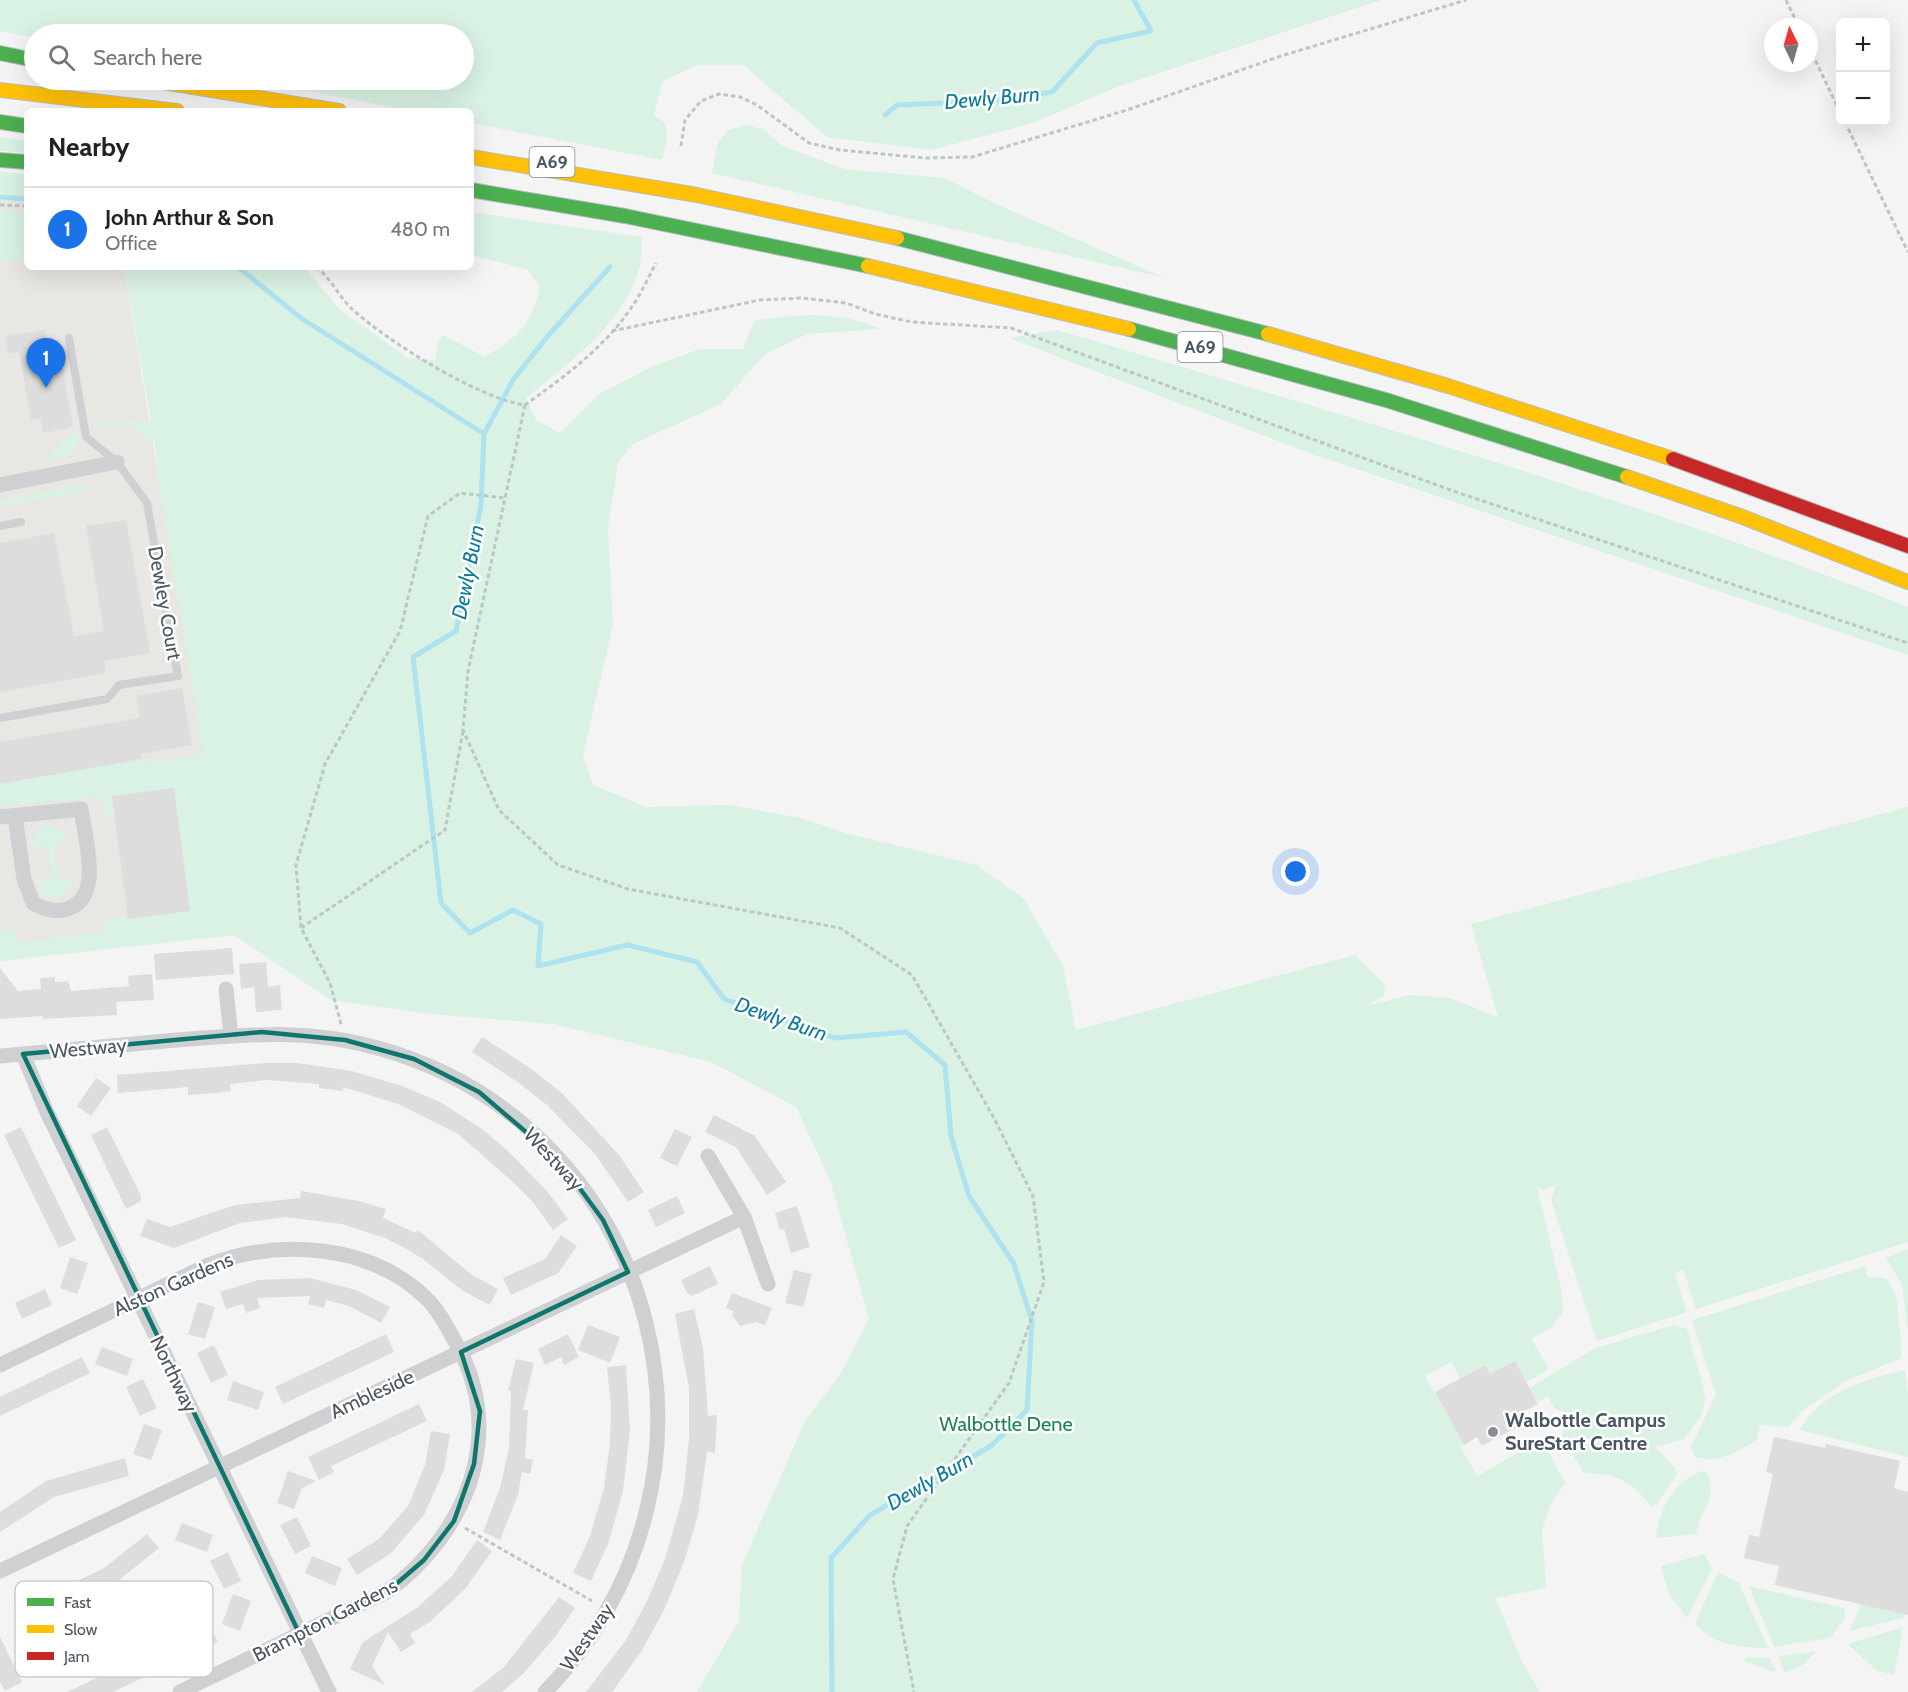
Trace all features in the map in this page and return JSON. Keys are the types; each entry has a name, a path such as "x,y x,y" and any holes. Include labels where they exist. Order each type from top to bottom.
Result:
{"highway":[{"path":"0,53 24,58"},
{"path":"0,90 152,108"},
{"path":"212,90 321,108"},
{"path":"0,122 24,126"},
{"name":"A69","path":"494,147 634,183"},
{"name":"A69","path":"474,157 634,183 833,223 1066,280 1295,340 1473,392 1697,466 1908,546"},
{"path":"0,160 24,162"},
{"name":"A69","path":"474,190 602,210 826,256 1046,306 1276,368 1462,423 1688,497 1908,582"},
{"name":"A69","path":"474,198 602,210"}],"street":[{"path":"0,484 117,462"},
{"path":"81,809 89,887 83,900 73,908 59,911 44,910 33,903 27,894 7,817 81,809"},
{"path":"226,989 231,1036"},
{"name":"Westway","path":"0,1056 287,1033 377,1047 414,1059 479,1092 513,1116 560,1160 603,1220 628,1272 653,1353 659,1427 657,1461 646,1516 627,1572 608,1611 586,1643 545,1692"},
{"name":"Northway","path":"23,1054 46,1110 329,1692"},
{"path":"708,1156 744,1217 768,1284"},
{"name":"Ambleside","path":"0,1571 744,1217"},
{"name":"Alston Gardens","path":"0,1365 137,1298 231,1256 256,1250 306,1249 360,1260 406,1283 427,1299 441,1317 461,1352"},
{"name":"Brampton Gardens","path":"213,1676 388,1592 424,1560 453,1521 466,1492 474,1464 480,1411 475,1385 461,1352"},
{"name":"Brampton Gardens","path":"180,1692 212,1677"}],"lane":[{"path":"69,338 86,437 117,462"},
{"name":"Dewley Court","path":"0,718 107,699 119,685 178,676 147,503 117,462"},
{"path":"0,526 21,522"}],"path":[{"path":"681,146 685,120 701,101 719,94 740,97 757,105 809,142 840,150 925,158 972,157 1127,110 1281,56 1466,0"},
{"path":"1786,0 1795,18"},
{"path":"1818,66 1836,104"},
{"path":"1847,126 1908,252"},
{"path":"0,205 24,206"},
{"path":"301,928 445,830 463,730 468,670 525,405 568,375 612,331 631,308 656,263"},
{"path":"319,270 350,307 381,333 493,396 525,405"},
{"path":"612,331 760,300 802,297 846,303 875,314 912,322 1011,328 1453,491 1908,644"},
{"path":"337,1008 330,983 301,928 296,865 325,764 400,631 428,516 460,493 506,498"},
{"path":"463,730 499,810 558,865 628,889 840,928 912,975 994,1118 1033,1196 1044,1282 1009,1383 907,1526 893,1579 914,1692"},
{"path":"453,1521 608,1611"}],"highlighted area":[{"path":"262,1032 345,1040 414,1059 479,1092 559,1160 603,1220 628,1272 461,1352 480,1411 474,1464 454,1521 424,1560 388,1591 300,1635 23,1054"}],"shaded area":[{"path":"0,199 24,201 24,270 124,270 234,935 0,961"}],"green space":[{"path":"0,0 1381,0 1117,87 1033,123 930,150 827,137 743,65 697,65 663,81 654,115 665,123 667,139 662,160 474,124 474,108 396,108 303,90 474,90 474,24 24,24 24,36 0,31"},
{"path":"746,125 763,129 781,145 844,169 945,178 998,205 1165,278 712,173 717,145 728,130"},
{"path":"0,137 24,141 24,153 0,151"},
{"path":"0,172 24,174 24,201 0,199"},
{"path":"0,211 24,212 24,261 0,260"},
{"name":"Walbottle Dene","path":"474,212 642,237 639,269 620,308 593,341 526,398 536,420 560,433 599,394 653,366 700,349 743,349 754,321 803,315 834,316 881,329 807,334 765,354 721,404 633,444 618,463 608,528 613,625 583,755 593,785 646,807 730,805 800,818 845,833 977,865 1024,899 1063,966 1076,1030 1355,955 1385,985 1384,996 1365,1006 1411,995 1450,998 1498,1017 1471,924 1908,807 1908,1242 1696,1309 1683,1269 1675,1273 1687,1312 1597,1341 1551,1200 1556,1185 1543,1190 1537,1187 1561,1288 1563,1312 1551,1328 1531,1339 1549,1369 1527,1382 1515,1361 1490,1374 1484,1365 1460,1378 1451,1362 1425,1376 1464,1445 1460,1446 1477,1476 1528,1447 1540,1445 1549,1453 1565,1483 1551,1503 1542,1530 1546,1588 1495,1598 1522,1662 1540,1692 697,1692 739,1621 742,1565 805,1421 839,1376 869,1319 830,1180 796,1107 711,1062 553,1024 430,1014 331,1000 234,935 0,961 0,932 15,930 17,943 104,931 103,919 119,917 128,919 190,911 174,789 112,796 114,817 105,819 101,797 0,806 0,784 142,759 144,763 203,753 159,486 155,443 128,426 115,424 94,429 92,426 93,423 117,418 119,423 151,421 125,270 307,270 340,310 408,358 436,360 437,345 443,335 485,357 515,336 533,311 540,286 528,270 474,256"},
{"path":"1057,330 1486,459 1698,529 1804,567 1908,607 1908,655 1312,454 1009,338"},
{"path":"78,433 79,440 74,450 47,460 47,457 67,435"},
{"path":"83,485 88,491 0,506 0,500"},
{"path":"44,826 56,826 64,833 66,842 53,844 58,879 72,877 66,891 54,898 44,897 36,881 52,880 48,846 32,847 36,833"},
{"path":"1908,1249 1908,1331 1902,1285 1886,1258"},
{"path":"1865,1266 1868,1277 1885,1278 1893,1288 1897,1300 1902,1358 1847,1380 1802,1411 1788,1427 1760,1425 1757,1440 1735,1453 1710,1459 1694,1456 1691,1447 1716,1394 1692,1320"},
{"path":"1674,1325 1687,1329 1705,1400 1702,1414 1684,1439 1655,1447 1675,1468 1677,1474 1656,1505 1651,1506 1636,1489 1622,1480 1606,1475 1584,1473 1562,1436 1567,1418 1565,1413 1554,1408 1548,1396 1537,1402 1530,1388 1595,1348"},
{"path":"1905,1370 1908,1395 1908,1457 1800,1430 1820,1406 1845,1389"},
{"path":"1703,1471 1706,1472 1711,1490 1697,1534 1656,1538 1660,1517 1670,1497 1684,1481"},
{"path":"1704,1554 1712,1569 1687,1618 1668,1592 1661,1566"},
{"path":"1718,1572 1739,1583 1768,1648 1728,1644 1710,1637 1695,1624"},
{"path":"1749,1586 1844,1608 1845,1618 1830,1638 1774,1647"},
{"path":"1861,1604 1905,1614 1903,1618 1850,1631"},
{"path":"1903,1627 1894,1675 1877,1671 1848,1644"},
{"path":"1816,1651 1804,1664 1786,1672 1783,1671 1779,1656"},
{"path":"1746,1657 1770,1658 1776,1671 1773,1672 1744,1661"}],"building":[{"path":"45,330 50,366 62,364 73,427 43,433 41,418 31,420 19,352 8,353 5,336"},
{"path":"126,520 150,653 104,661 106,673 0,692 0,543 54,533 74,636 104,631 86,526"},
{"path":"182,688 192,745 141,754 142,759 0,784 0,742 140,718 136,696"},
{"path":"174,788 190,911 128,919 112,796"},
{"path":"232,948 234,974 156,980 154,954"},
{"path":"266,962 268,987 280,985 282,1010 256,1012 254,987 241,989 239,964"},
{"path":"0,968 18,991 41,989 40,978 55,977 55,982 68,981 71,991 129,986 128,976 152,974 154,1000 116,1002 117,1015 0,1019"},
{"path":"482,1037 530,1068 562,1093 619,1155 644,1192 628,1202 595,1154 547,1105 519,1083 472,1052"},
{"path":"265,1063 297,1063 352,1071 402,1086 440,1102 482,1129 508,1151 547,1191 568,1219 553,1230 533,1202 458,1134 398,1104 343,1087 343,1091 319,1088 319,1084 267,1080 230,1084 231,1091 216,1093 188,1095 188,1087 118,1093 117,1075"},
{"path":"96,1078 111,1088 91,1116 77,1106"},
{"path":"714,1115 755,1136 786,1182 767,1195 736,1147 705,1132"},
{"path":"21,1127 76,1240 59,1248 4,1135"},
{"path":"107,1127 141,1196 141,1201 126,1209 91,1135"},
{"path":"675,1129 692,1137 677,1166 660,1158"},
{"path":"301,1191 359,1201 386,1209 383,1218 416,1233 418,1230 472,1275 498,1289 490,1305 463,1291 423,1259 403,1247 385,1238 342,1224 286,1217 240,1223 174,1248 140,1236 147,1219 170,1227 235,1205 300,1198"},
{"path":"677,1196 685,1213 656,1227 648,1210"},
{"path":"797,1206 810,1247 791,1253 784,1229 780,1230 775,1213"},
{"path":"561,1235 577,1246 558,1273 511,1295 503,1278 545,1259"},
{"path":"70,1257 88,1263 77,1294 60,1288"},
{"path":"710,1266 718,1284 692,1296 687,1293 681,1280"},
{"path":"794,1270 812,1274 803,1307 785,1303"},
{"path":"310,1278 356,1290 390,1307 381,1323 349,1306 326,1300 324,1308 308,1304 310,1296 257,1298 260,1308 246,1313 243,1304 226,1309 220,1292 258,1280"},
{"path":"45,1289 52,1305 22,1319 15,1303"},
{"path":"732,1293 772,1308 765,1325 756,1322 740,1326 732,1315 734,1311 726,1308"},
{"path":"198,1302 215,1307 205,1339 188,1334"},
{"path":"694,1309 703,1348 708,1416 717,1415 715,1453 707,1452 698,1515 684,1562 664,1610 641,1652 612,1692 586,1692 626,1640 647,1601 665,1559 683,1496 689,1438 689,1388 675,1314"},
{"path":"588,1325 620,1337 610,1363 578,1350"},
{"path":"386,1334 394,1352 283,1404 275,1387"},
{"path":"568,1334 579,1357 564,1365 561,1357 545,1365 538,1349"},
{"path":"214,1345 228,1375 211,1383 197,1353"},
{"path":"102,1347 133,1359 127,1376 95,1364"},
{"path":"82,1357 90,1373 0,1416 0,1397"},
{"path":"516,1359 534,1363 523,1410 528,1410 525,1458 533,1460 530,1474 522,1472 518,1495 500,1540 483,1532 500,1488 509,1448 511,1391 508,1390"},
{"path":"1515,1361 1538,1404 1514,1417 1519,1426 1482,1446 1477,1437 1464,1445 1435,1392 1485,1365 1490,1374"},
{"path":"626,1365 630,1429 623,1491 608,1544 591,1581 573,1573 590,1536 604,1488 610,1443 611,1408 607,1367"},
{"path":"143,1379 157,1408 140,1416 126,1387"},
{"path":"233,1381 264,1392 258,1410 227,1400"},
{"path":"419,1404 427,1421 331,1466 334,1472 319,1480 308,1457"},
{"path":"144,1424 162,1430 151,1460 133,1454"},
{"path":"431,1431 450,1434 444,1470 424,1515 390,1554 357,1575 347,1559 379,1539 408,1506 425,1465"},
{"path":"1774,1437 1825,1448 1826,1444 1900,1461 1894,1488 1908,1492 1908,1615 1775,1585 1779,1566 1744,1558 1749,1535 1759,1537 1773,1474 1766,1472"},
{"path":"125,1458 129,1476 54,1497 0,1532 0,1512 46,1481"},
{"path":"288,1471 316,1481 302,1488 294,1509 277,1503"},
{"path":"297,1517 311,1546 295,1554 280,1525"},
{"path":"182,1523 213,1535 207,1552 175,1540"},
{"path":"147,1534 159,1548 118,1581 77,1581 104,1568"},
{"path":"477,1540 492,1551 465,1589 431,1621 410,1634 415,1643 401,1652 388,1632 372,1666 385,1685 350,1669 363,1642 418,1607 452,1576"},
{"path":"228,1552 241,1581 224,1589 210,1561"},
{"path":"312,1556 342,1568 335,1586 305,1573"},
{"path":"233,1594 251,1601 240,1631 222,1624"},
{"path":"559,1597 575,1608 555,1637 523,1674 502,1692 472,1692 504,1667"},
{"path":"213,1633 218,1642 213,1644"},
{"path":"0,1637 15,1668 15,1677 20,1677 22,1682 5,1691 0,1682"},
{"path":"99,1677 144,1677 113,1692 67,1692"}],"waterway":[{"name":"Dewly Burn","path":"885,115 897,105 991,101 1052,92 1097,43 1151,31 1134,0"},
{"path":"0,197 24,199"},
{"name":"Dewly Burn","path":"610,267 546,338 513,380 484,434 481,505 456,631 413,657 441,903 470,933 513,910 541,924 538,966 627,945 697,962 724,999 835,1038 906,1032 945,1065 951,1136 969,1196 1014,1264 1032,1321 1027,1410 991,1446 870,1515 831,1558 832,1692"},
{"path":"242,270 301,318 484,434"}],"traffic: fast":[{"path":"0,53 24,58"},
{"path":"0,122 24,126"},
{"path":"0,160 24,162"},
{"path":"474,191 625,216 868,266"},
{"path":"897,238 1268,334"},
{"path":"1129,329 1386,400 1627,477"}],"traffic: slow":[{"path":"0,90 152,108"},
{"path":"212,90 321,108"},
{"path":"474,158 697,195 897,238"},
{"path":"868,266 1129,329"},
{"path":"1268,334 1448,386 1673,459"},
{"path":"1627,477 1740,516 1908,582"}],"traffic: jam":[{"path":"1673,459 1908,546"}],"place":[{"name":"John Arthur & Son","path":"46,388"},
{"name":"Walbottle Campus SureStart Centre","path":"1493,1432"}]}
